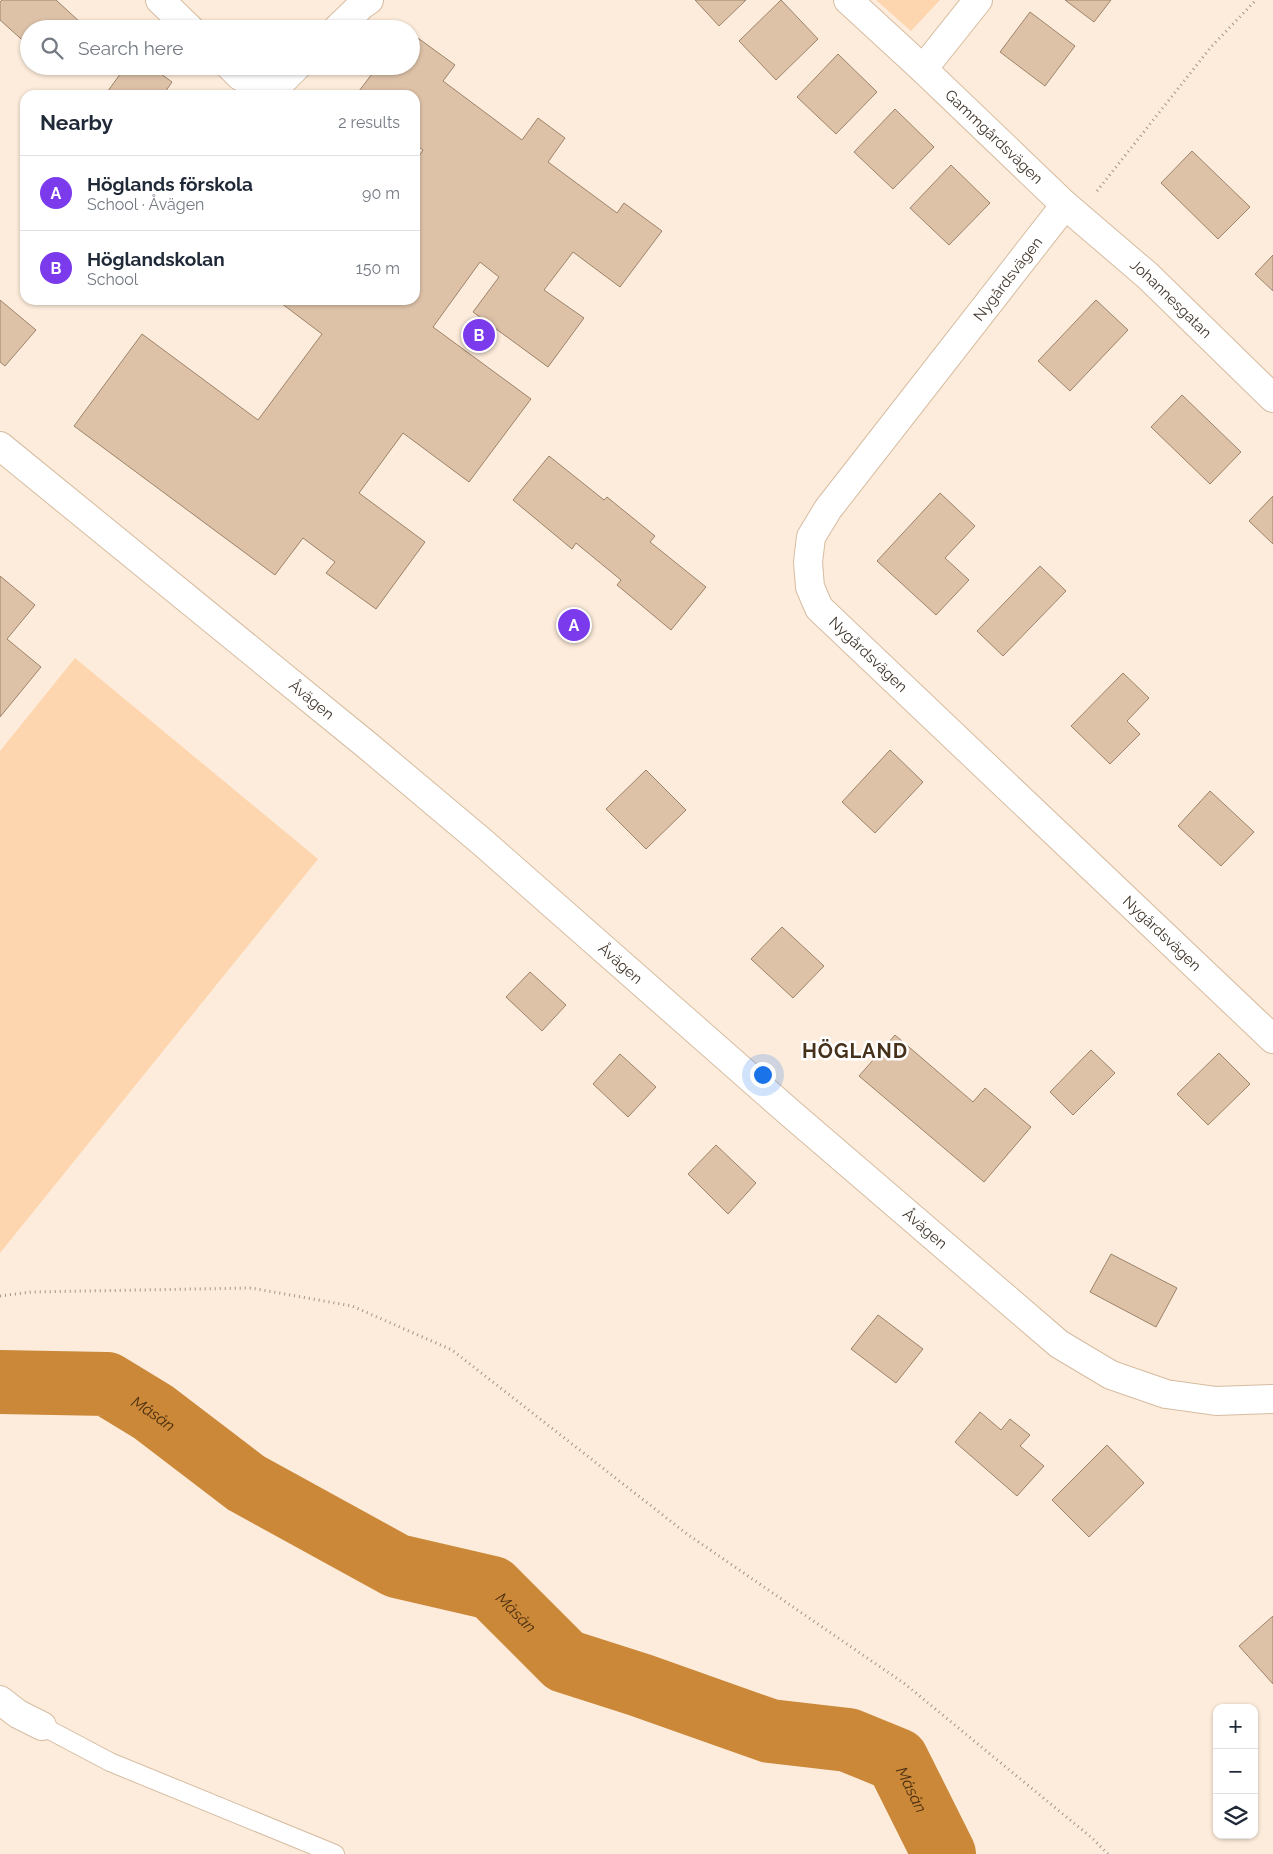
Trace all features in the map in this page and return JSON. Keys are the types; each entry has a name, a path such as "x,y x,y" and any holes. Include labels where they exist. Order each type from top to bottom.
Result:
{"street":[{"path":"160,0 181,20"},
{"path":"346,20 369,0"},
{"name":"Gammgårdsvägen","path":"848,0 1071,210"},
{"path":"923,69 978,0"},
{"path":"239,75 261,87 280,83 288,75"},
{"name":"Johannesgatan","path":"1071,210 1148,276 1273,398"},
{"name":"Nygårdsvägen","path":"1071,210 828,509 811,537 808,562 810,586 819,608 1273,1040"},
{"name":"Åvägen","path":"0,446 451,816 796,1118 1059,1344 1111,1375 1166,1394 1216,1402 1273,1399"},
{"path":"0,1700 18,1714 42,1726"}],"lane":[{"path":"42,1726 110,1762 335,1854"}],"path":[{"path":"1071,210 1211,47 1256,0"},
{"path":"0,1296 31,1292 251,1288 352,1306 452,1350 687,1534 905,1684 1092,1838 1108,1854"}],"shaded area":[{"path":"876,0 940,0 911,31"},
{"path":"75,658 318,859 0,1253 0,751"}],"building":[{"path":"2,0 56,0 78,20 20,20 20,38 0,20 0,2"},
{"path":"695,0 746,0 719,26"},
{"path":"781,0 818,39 776,80 739,41"},
{"path":"1065,0 1111,0 1094,22"},
{"path":"1030,12 1075,46 1045,86 1000,52"},
{"path":"420,40 455,65 443,81 522,140 538,118 565,138 548,162 617,213 624,203 662,231 620,287 573,252 544,290 584,318 548,367 473,312 499,277 480,262 433,327 531,399 469,482 403,433 359,493 425,542 376,609 326,573 335,562 303,538 275,575 74,426 142,334 258,420 322,334 284,305 420,305 420,154 423,150 420,148 420,90 360,90 371,75 420,75"},
{"path":"838,54 877,92 836,134 797,97"},
{"path":"119,75 162,75 172,82 166,90 109,90"},
{"path":"895,109 934,147 893,189 854,152"},
{"path":"1192,151 1250,207 1218,239 1161,183"},
{"path":"951,165 990,203 949,245 910,208"},
{"path":"1273,255 1273,291 1255,274"},
{"path":"0,300 36,330 5,366 0,362"},
{"path":"1096,300 1128,330 1070,391 1038,361"},
{"path":"1182,395 1241,452 1210,484 1151,427"},
{"path":"549,456 604,500 607,497 655,536 650,542 706,587 671,630 617,585 621,580 576,543 572,549 513,500"},
{"path":"940,493 975,526 945,558 969,580 936,615 877,561"},
{"path":"1273,496 1273,544 1249,521"},
{"path":"1040,566 1066,591 1003,656 977,631"},
{"path":"0,576 35,605 7,639 41,667 0,717"},
{"path":"1123,673 1149,698 1127,721 1140,734 1110,764 1071,726"},
{"path":"890,750 923,782 875,833 842,802"},
{"path":"646,770 686,810 646,849 606,809"},
{"path":"1210,791 1254,832 1221,866 1178,826"},
{"path":"782,927 824,966 793,998 751,959"},
{"path":"530,972 566,1005 542,1031 506,997"},
{"path":"895,1035 973,1102 985,1088 1031,1127 984,1182 859,1076"},
{"path":"1091,1050 1115,1073 1073,1115 1050,1092"},
{"path":"1219,1053 1250,1084 1208,1125 1177,1094"},
{"path":"620,1054 656,1087 628,1117 593,1084"},
{"path":"716,1145 756,1183 728,1214 688,1174"},
{"path":"1111,1254 1177,1288 1156,1327 1090,1292"},
{"path":"878,1315 923,1349 896,1383 851,1349"},
{"path":"980,1412 1001,1430 1010,1419 1030,1435 1020,1446 1044,1466 1017,1496 955,1442"},
{"path":"1107,1445 1144,1483 1089,1537 1052,1500"},
{"path":"1273,1616 1273,1684 1239,1646"}],"waterway":[{"name":"Måsån","path":"0,1382 107,1384 153,1412 246,1483 397,1566 492,1588 565,1661 640,1685 770,1731 848,1740 897,1760 944,1854"}],"place":[{"name":"Höglandskolan","path":"479,335"},
{"name":"Höglands förskola","path":"574,625"}],"district":[{"name":"HÖGLAND","path":"855,1051"}]}
